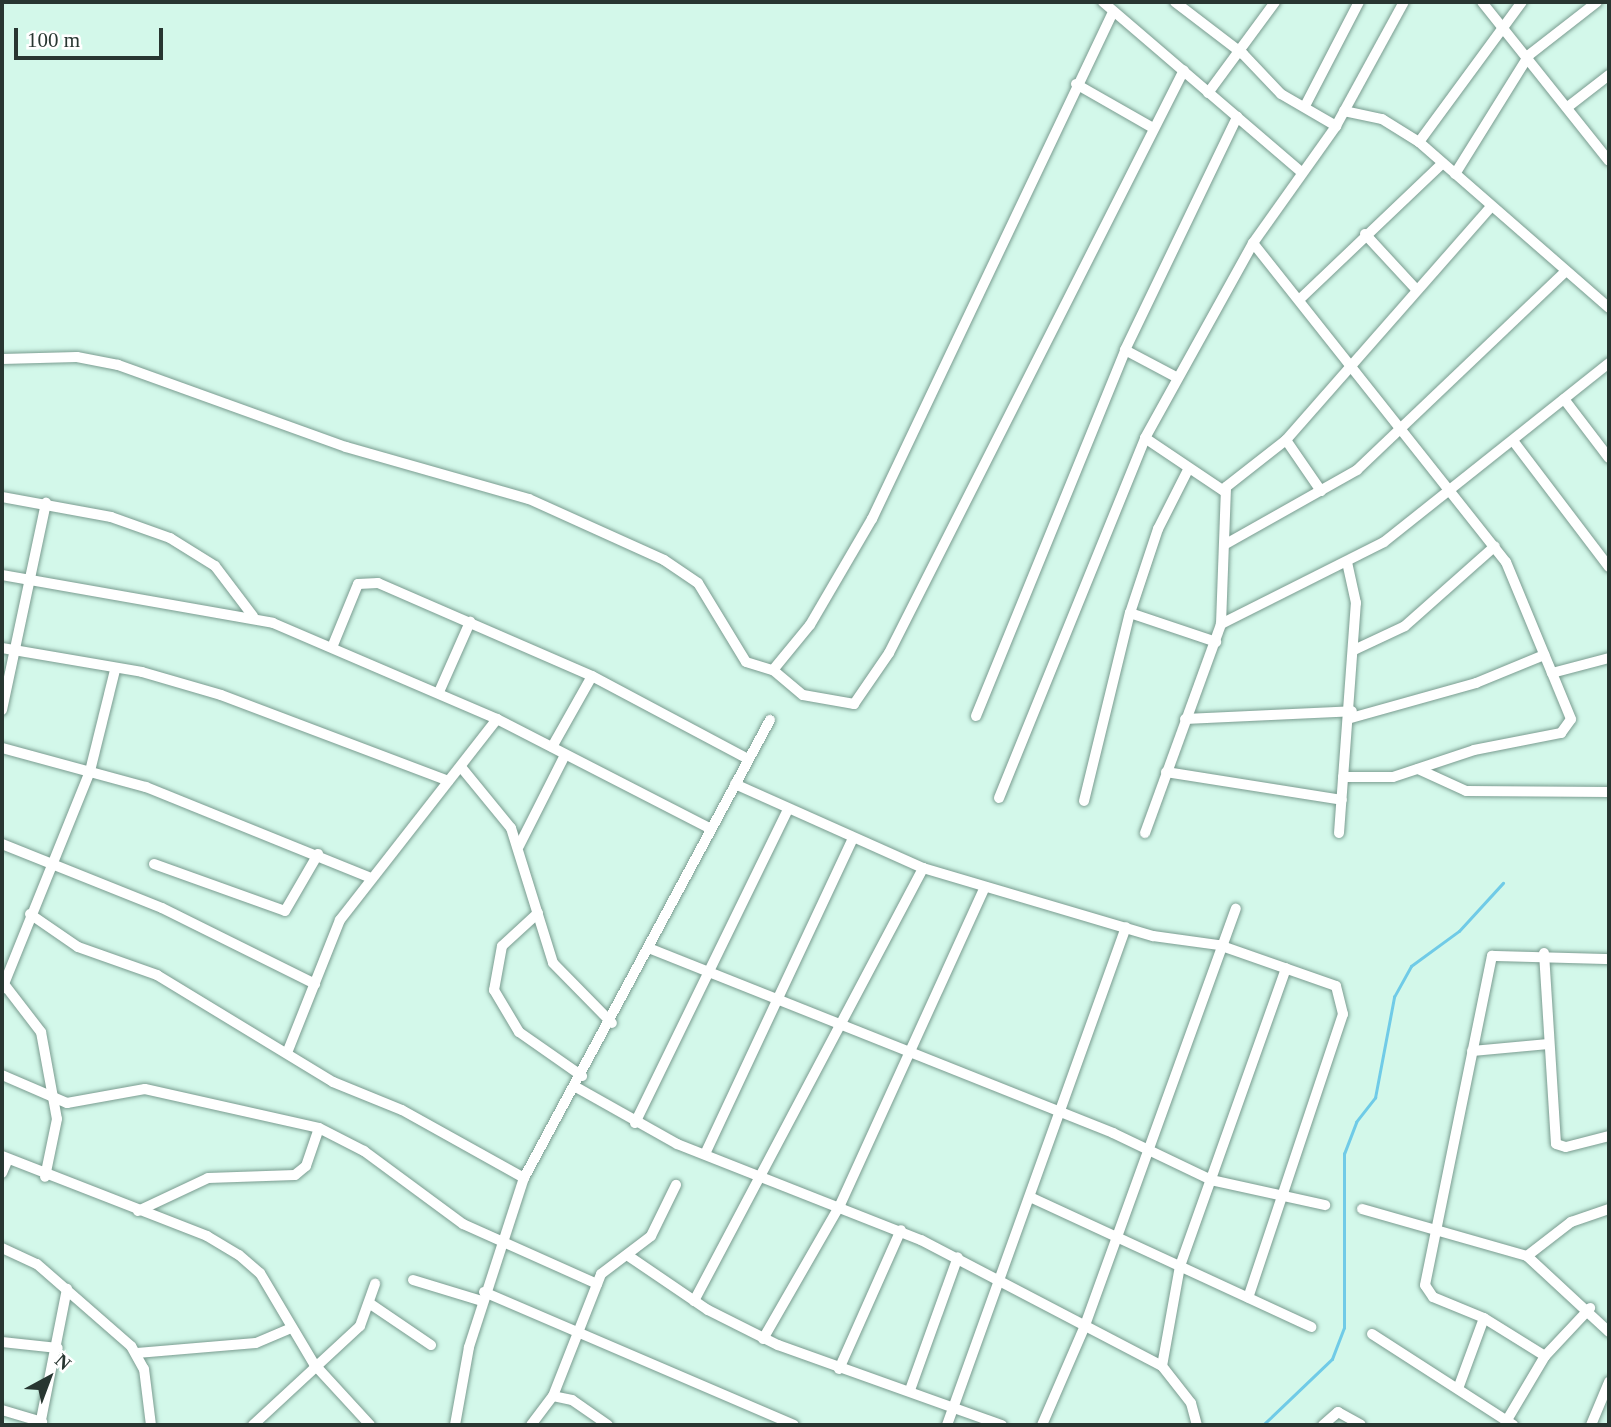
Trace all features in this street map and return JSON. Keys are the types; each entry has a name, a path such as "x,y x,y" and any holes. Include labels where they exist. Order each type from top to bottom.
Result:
{"street":[{"path":"1103,2 1300,171"},
{"path":"1175,2 1242,54 1281,94 1335,125"},
{"path":"1208,93 1242,54 1275,2"},
{"path":"1305,106 1359,2"},
{"path":"999,798 1145,438 1176,377 1253,243 1300,171 1344,111 1404,2"},
{"path":"1482,2 1503,21 1609,161"},
{"path":"1419,142 1503,21 1522,2"},
{"path":"1455,174 1529,55 1597,2"},
{"path":"773,670 810,625 872,519 1076,84 1113,12"},
{"path":"2,359 77,357 118,365 346,447 529,499 685,573 720,610 737,653 773,670 803,695 826,702 854,704 869,689 1184,69"},
{"path":"1569,106 1609,75"},
{"path":"1076,84 1153,128"},
{"path":"1344,111 1382,119 1419,142 1490,208 1609,308"},
{"path":"976,716 1125,350 1237,117"},
{"path":"1300,299 1365,234 1443,163"},
{"path":"1224,491 1286,440 1490,208"},
{"path":"1365,234 1416,289"},
{"path":"1253,243 1353,362 1495,547 1552,673 1569,728 1379,779 1343,777"},
{"path":"1224,545 1357,470 1516,312 1565,272"},
{"path":"1125,350 1176,377"},
{"path":"1221,624 1347,562 1451,492 1609,363"},
{"path":"1564,399 1609,458"},
{"path":"1145,438 1224,491"},
{"path":"1286,440 1321,491"},
{"path":"1514,442 1609,567"},
{"path":"1084,801 1130,612 1158,529 1189,468"},
{"path":"1144,833 1221,624 1224,491"},
{"path":"2,497 46,503 170,538 215,566 253,616"},
{"path":"2,710 18,650 46,503"},
{"path":"1354,650 1405,626 1495,547"},
{"path":"1339,833 1351,714 1354,650 1355,598 1347,562"},
{"path":"2,575 126,601 253,616 333,645 439,692 709,828"},
{"path":"333,645 351,595 366,580 592,676 748,759"},
{"path":"1130,612 1216,642"},
{"path":"439,692 470,622"},
{"path":"2,648 115,670 221,695 448,781"},
{"path":"1185,719 1351,714 1476,683 1544,655"},
{"path":"1552,673 1609,658"},
{"path":"45,1177 55,1136 41,1032 3,986 90,771 115,670"},
{"path":"552,747 592,676"},
{"path":"287,1053 340,920 369,877 461,767 497,719"},
{"path":"455,1425 483,1297 507,1241 524,1178 612,1023 709,828 770,720"},
{"path":"2,748 90,771 318,854 369,877"},
{"path":"519,846 565,755"},
{"path":"461,767 496,804 519,846 554,963 612,1023"},
{"path":"1418,769 1466,791 1609,792"},
{"path":"1166,772 1342,800"},
{"path":"735,784 852,840 923,868 1126,927 1219,945 1328,980 1344,1003 1319,1097 1282,1195 1248,1298"},
{"path":"635,1123 788,809"},
{"path":"705,1154 774,1000 852,840"},
{"path":"2,844 52,862 315,984"},
{"path":"154,864 282,911 318,854"},
{"path":"694,1301 764,1175 923,868"},
{"path":"763,1339 840,1205 985,887"},
{"path":"1042,1425 1084,1328 1219,945 1236,909"},
{"path":"538,913 502,946 494,990 519,1032 579,1081 635,1123 705,1154 901,1230 1000,1279 1084,1328 1163,1366 1191,1403 1197,1425"},
{"path":"30,914 78,947 157,975 287,1053 524,1178"},
{"path":"947,1425 1126,927"},
{"path":"651,949 839,1028 1062,1111 1211,1180 1325,1205"},
{"path":"1545,1356 1484,1318 1425,1290 1441,1231 1472,1051 1492,956 1544,953 1609,959"},
{"path":"1544,953 1556,1144 1566,1147 1609,1136"},
{"path":"1163,1366 1180,1266 1286,968"},
{"path":"1472,1051 1549,1044"},
{"path":"2,1075 52,1098 77,1103 145,1090 319,1128 364,1151 463,1224 507,1241 597,1284"},
{"path":"138,1210 208,1178 295,1175 306,1166 319,1128"},
{"path":"2,1173 5,1157 45,1177 138,1210 239,1255 260,1273 314,1364 370,1425"},
{"path":"531,1425 553,1396 575,1333 597,1284 656,1228 676,1185"},
{"path":"1030,1197 1114,1239 1180,1266 1311,1327"},
{"path":"1362,1209 1527,1256 1590,1308 1609,1332"},
{"path":"1527,1256 1571,1222 1609,1209"},
{"path":"839,1369 901,1230"},
{"path":"2,1248 37,1264 137,1353 150,1425"},
{"path":"627,1255 694,1301 763,1339 839,1369 910,1390 1002,1425"},
{"path":"910,1390 958,1257"},
{"path":"413,1280 483,1297 793,1425"},
{"path":"253,1425 314,1364 353,1334 369,1303 375,1284"},
{"path":"2,1410 41,1424 58,1348 67,1289"},
{"path":"369,1303 431,1346"},
{"path":"1372,1334 1459,1386 1510,1423 1545,1356 1590,1308"},
{"path":"1459,1386 1484,1318"},
{"path":"137,1353 256,1343 292,1328"},
{"path":"2,1342 58,1348"},
{"path":"1591,1425 1609,1382"},
{"path":"553,1396 572,1400 608,1425"},
{"path":"1323,1425 1339,1412 1361,1425"}],"waterway":[{"path":"1263,1425 1332,1359 1344,1328 1344,1154 1356,1122 1375,1098 1394,997 1411,966 1459,931 1503,883"}]}
